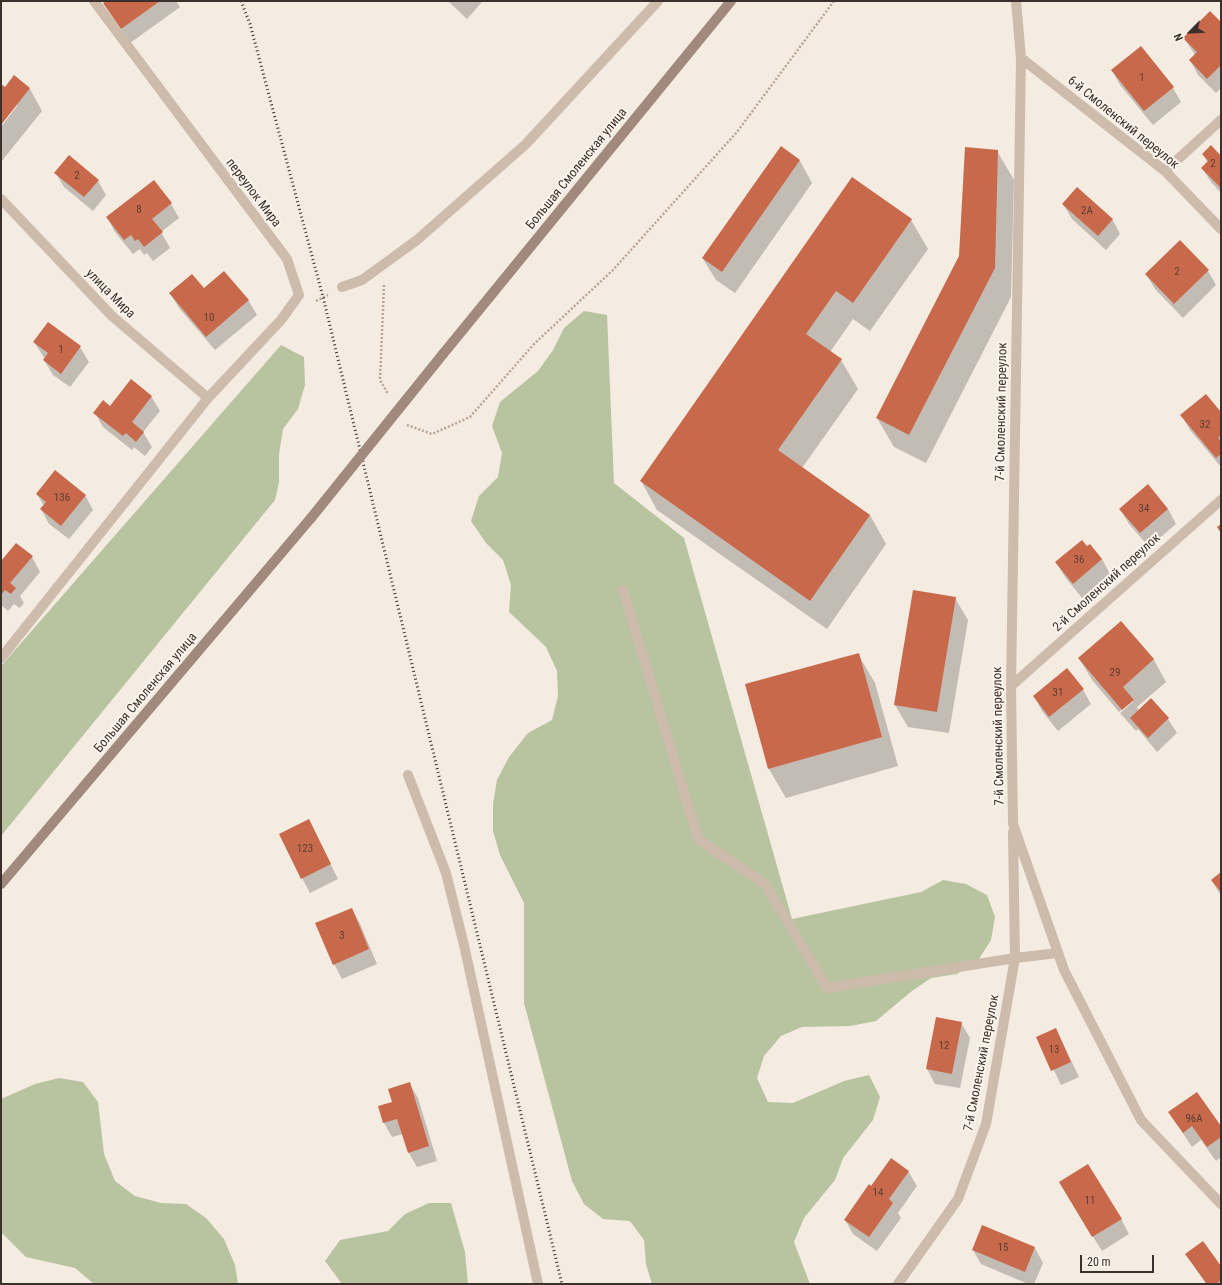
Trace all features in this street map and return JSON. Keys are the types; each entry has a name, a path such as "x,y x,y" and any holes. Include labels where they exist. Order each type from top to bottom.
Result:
{"main road":[{"name":"Большая Смоленская улица","path":"1,884 312,518 443,354 730,1"}],"street":[{"name":"переулок Мира","path":"94,1 287,259 299,295 281,320 208,398"},
{"path":"342,287 362,280 417,240 526,144 658,1"},
{"name":"7-й Смоленский переулок","path":"898,1284 958,1199 986,1124 1015,958 1011,686 1021,58 1016,1"},
{"name":"6-й Смоленский переулок","path":"1021,58 1165,171 1221,229"},
{"path":"1165,171 1221,120"},
{"name":"улица Мира","path":"1,199 112,316 208,398"},
{"path":"1,658 208,398"},
{"name":"2-й Смоленский переулок","path":"1011,686 1221,500"},
{"path":"623,590 698,839 765,884 827,988 1015,958 1058,953"},
{"path":"408,775 446,873 464,945 538,1284"},
{"name":"7-й Смоленский переулок","path":"1013,824 1064,970 1141,1120 1221,1204"}],"path":[{"path":"405,424 432,434 470,417 534,344 613,270 737,132 834,1"},
{"path":"379,268 384,281 380,380 391,399"}],"green space":[{"path":"584,311 607,315 614,483 684,538 792,919 921,892 943,880 966,884 987,895 995,917 991,940 979,959 957,974 931,978 912,991 876,1021 850,1026 802,1027 781,1036 764,1056 757,1078 768,1102 793,1103 844,1081 869,1075 880,1097 873,1120 843,1158 835,1180 804,1218 794,1242 810,1284 652,1284 646,1264 644,1240 630,1221 603,1219 584,1204 572,1181 524,1003 524,903 500,855 493,831 493,804 497,780 509,757 528,733 552,720 558,696 557,671 546,647 509,612 511,585 503,560 486,543 471,521 479,496 498,477 502,453 492,426 500,402 538,371 553,350 564,328"},
{"path":"281,345 304,357 305,385 298,409 283,429 279,454 279,482 275,500 1,836 1,666"},
{"path":"59,1078 83,1082 98,1102 104,1154 115,1181 135,1196 161,1203 186,1204 206,1218 224,1239 235,1265 238,1284 94,1284 75,1268 26,1257 1,1232 1,1099 35,1084"},
{"path":"429,1203 451,1203 465,1252 468,1284 342,1284 325,1261 340,1240 388,1231 405,1214"}],"building":[{"path":"106,1 160,1 121,29 103,3"},
{"path":"1210,11 1221,22 1221,65 1207,79 1189,60 1197,52 1183,38"},
{"path":"1141,46 1174,87 1144,111 1111,70"},
{"path":"14,75 30,88 1,125 1,84 5,87"},
{"path":"1211,145 1221,156 1221,188 1201,168 1208,161 1202,154"},
{"path":"781,146 800,160 722,272 702,258"},
{"path":"965,147 998,150 995,268 909,435 876,418 959,256"},
{"path":"69,155 99,180 84,197 54,173"},
{"path":"852,177 912,219 853,303 836,291 806,334 842,359 778,450 870,515 810,601 640,481"},
{"path":"154,180 172,203 152,219 163,232 144,247 138,239 135,241 131,235 124,240 106,217"},
{"path":"1077,187 1113,219 1098,236 1062,204"},
{"path":"1180,240 1209,270 1174,304 1145,274"},
{"path":"224,271 249,300 206,337 169,293 192,274 204,288"},
{"path":"48,322 81,346 61,374 43,360 48,353 33,342"},
{"path":"131,379 152,396 132,422 144,432 136,442 126,433 123,436 93,413 103,400 110,406"},
{"path":"1206,394 1221,412 1221,435 1218,438 1221,441 1221,454 1216,458 1180,415"},
{"path":"55,470 86,495 61,526 40,509 46,502 36,494"},
{"path":"1148,484 1168,509 1140,533 1119,509"},
{"path":"1221,524 1221,533 1217,527"},
{"path":"1082,540 1087,546 1090,544 1102,559 1073,584 1055,562"},
{"path":"16,543 33,556 10,583 16,588 11,594 5,590 1,595 1,561"},
{"path":"913,590 956,597 937,712 894,705"},
{"path":"1121,621 1154,659 1123,687 1134,700 1122,710 1078,658"},
{"path":"859,653 882,737 768,769 745,684"},
{"path":"1067,668 1084,689 1049,717 1033,696"},
{"path":"1151,698 1169,718 1148,738 1130,718"},
{"path":"309,819 331,864 301,879 279,834"},
{"path":"1221,872 1221,892 1211,880"},
{"path":"352,908 369,949 333,965 315,923"},
{"path":"936,1017 962,1022 952,1074 926,1069"},
{"path":"1056,1028 1071,1062 1051,1071 1036,1037"},
{"path":"410,1082 429,1146 408,1153 397,1119 383,1123 378,1106 392,1102 388,1089"},
{"path":"1197,1092 1221,1126 1221,1137 1207,1147 1192,1126 1183,1133 1168,1112"},
{"path":"891,1158 909,1171 889,1199 893,1203 869,1237 844,1220 869,1184 871,1186"},
{"path":"1088,1164 1122,1219 1092,1237 1059,1182"},
{"path":"982,1225 1035,1247 1025,1272 972,1250"},
{"path":"1203,1241 1221,1266 1221,1280 1216,1284 1207,1284 1185,1254"}],"railway":[{"path":"241,1 250,24 323,297 562,1284"}]}
